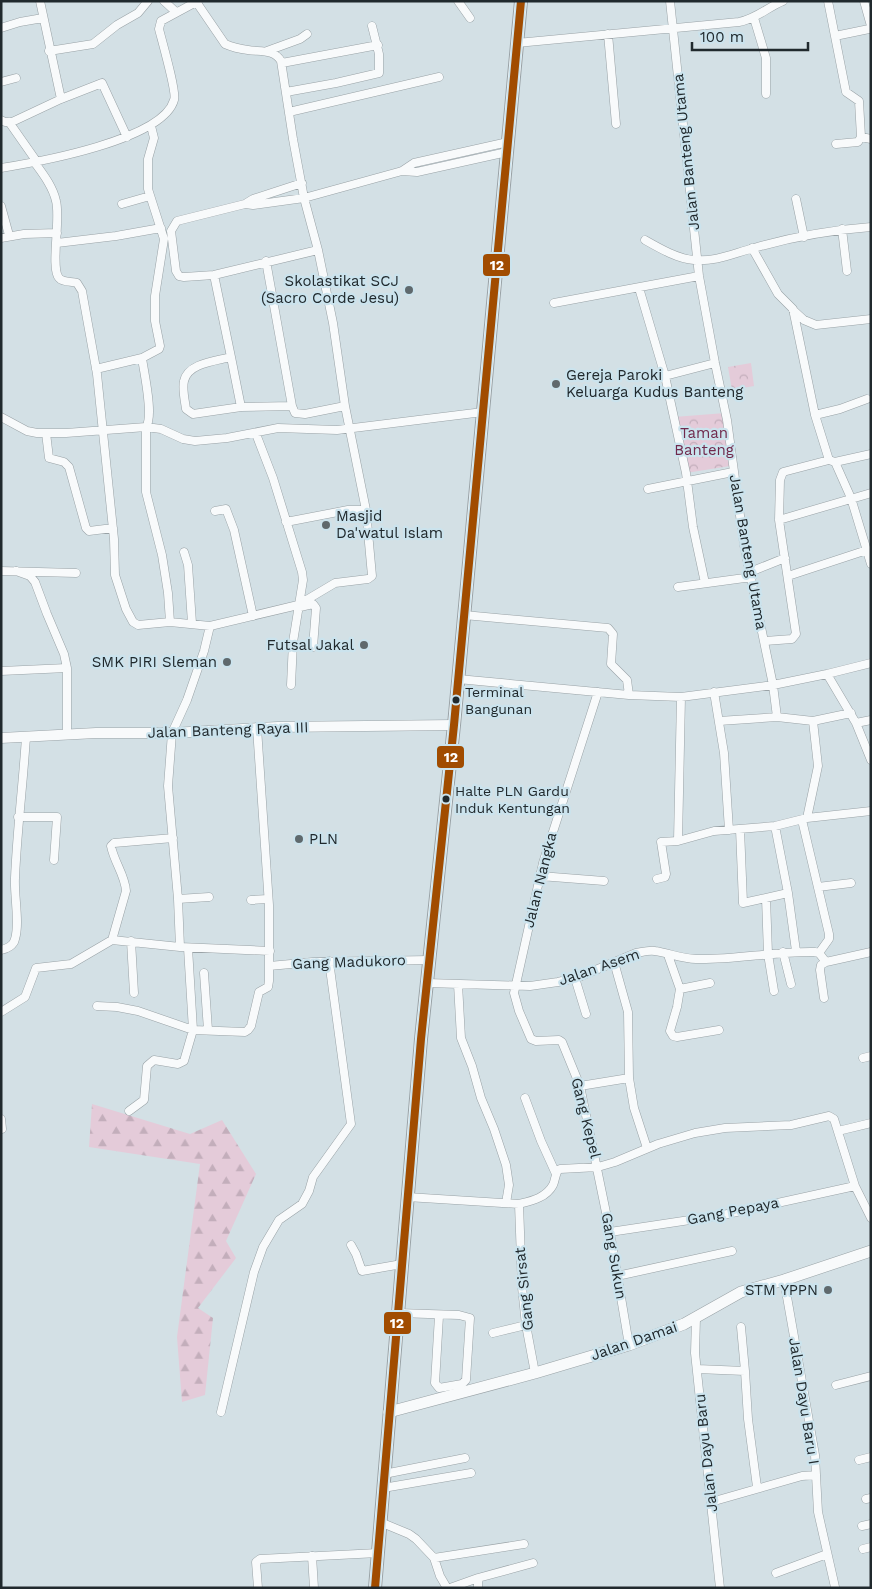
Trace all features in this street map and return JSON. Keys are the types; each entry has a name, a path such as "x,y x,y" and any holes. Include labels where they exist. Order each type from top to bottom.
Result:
{"main road":[{"path":"375,1588 429,960 454,725 521,1"},
{"name":"Jalan Damai","path":"389,1412 535,1373 630,1345 696,1318 741,1292 871,1251"}],"street":[{"path":"40,1 61,99"},
{"path":"50,51 93,44 117,25 138,13 148,1"},
{"path":"164,1 176,12"},
{"path":"458,1 470,18"},
{"name":"Jalan Banteng Utama","path":"670,1 699,276 727,420 744,544 774,685 777,717"},
{"path":"517,43 739,22 754,18 773,5 783,1"},
{"path":"828,1 846,92 859,101 861,137 858,142 836,144"},
{"path":"835,36 871,27 864,1"},
{"path":"1,168 36,162 106,145 151,126 170,110 175,97 159,29 161,21 197,2 225,44 247,50 267,51 279,56 282,64 304,198 318,250 333,323 345,406 366,510 372,576 368,579 331,584 298,606"},
{"path":"1,28 43,18"},
{"path":"754,18 766,58 766,94"},
{"path":"286,92 379,73 378,45 372,26"},
{"path":"267,51 300,39 307,34"},
{"path":"608,34 616,124"},
{"path":"282,64 378,45"},
{"path":"1,82 16,78"},
{"path":"289,112 439,78"},
{"path":"127,136 104,84 98,84 5,121 36,162 56,200 58,216 55,265 57,276 62,281 77,283 82,291 96,369 113,528 115,575 121,594 133,622 138,625 170,622 210,626 313,604 316,608 313,647"},
{"path":"96,369 142,358 159,349 160,346 156,330 155,305 164,239 147,182 148,159 154,138 151,126"},
{"path":"861,137 871,139"},
{"path":"245,204 253,205 304,198 402,171 417,172 507,147"},
{"path":"302,183 253,199 245,204 182,218 177,221 171,228 177,273 184,277 214,275 318,250"},
{"path":"122,204 150,196"},
{"path":"796,199 804,237"},
{"path":"1,206 5,236 57,234"},
{"path":"645,240 680,256 698,260 721,258 752,248 804,237 871,227"},
{"path":"57,243 161,228"},
{"path":"842,230 847,271"},
{"path":"752,248 778,294 804,320 816,325 871,320"},
{"path":"266,262 292,406 295,413 305,414 345,406"},
{"path":"214,275 241,407"},
{"path":"554,303 699,276"},
{"path":"638,288 665,376 687,481 694,535 705,583"},
{"path":"792,309 815,415 832,461 851,498 871,564"},
{"path":"231,357 193,368 188,373 184,382 186,409 193,414 241,407 292,406"},
{"path":"142,358 149,410 146,427 146,492 162,555 170,622"},
{"path":"665,376 715,363"},
{"path":"815,415 840,409 867,399"},
{"path":"1,417 27,431 66,433 146,427 161,429 183,439 195,441 256,434 278,428 350,429 483,412"},
{"path":"46,433 48,458 67,464 86,528 89,531 113,528"},
{"path":"256,434 273,478 302,572 303,580 293,642 291,685"},
{"path":"765,641 792,639 796,634 779,520 780,480 783,472 871,454"},
{"path":"648,489 733,472"},
{"path":"779,520 851,498 871,494"},
{"path":"215,511 226,509 234,530 253,616"},
{"path":"286,522 348,510 366,510"},
{"path":"788,576 867,550"},
{"path":"184,552 188,565 192,623"},
{"path":"678,588 751,575 786,558"},
{"path":"1,571 76,573"},
{"path":"16,571 30,576 35,582 64,654 67,668 70,735"},
{"path":"464,615 608,628 612,634 611,664 627,680 629,695"},
{"path":"129,1111 144,1100 147,1066 154,1060 182,1063 193,1030 178,899 168,786 172,733 187,700 210,626"},
{"path":"458,679 629,695 680,697 774,685 871,663"},
{"path":"1,671 67,668"},
{"path":"827,674 851,714 871,760"},
{"name":"Jalan Nangka","path":"516,985 552,830 598,692"},
{"path":"714,692 724,753 729,830"},
{"path":"678,841 680,697"},
{"path":"719,721 777,717 813,722 851,714"},
{"path":"856,724 871,720"},
{"path":"813,722 818,766 804,819 829,939 819,953 826,962"},
{"name":"Jalan Banteng Raya III","path":"1,738 96,733 172,733 257,728 454,725"},
{"path":"97,1006 138,1011 193,1030 245,1032 251,1026 259,992 268,987 270,951 257,728"},
{"path":"1,950 11,946 15,942 16,936 14,896 18,817 26,737"},
{"path":"657,879 665,877 666,874 661,842 678,841 714,831 775,826 804,819 871,811"},
{"path":"18,817 57,817 54,860"},
{"path":"775,826 788,893 796,951"},
{"path":"740,829 744,903 788,893"},
{"path":"112,940 126,885 111,846 118,842 173,838"},
{"path":"540,876 604,881"},
{"path":"818,887 851,884"},
{"path":"178,899 209,897"},
{"path":"766,898 768,954 774,991"},
{"path":"251,900 268,899"},
{"path":"1,1012 22,999 36,968 71,964 112,940 184,947 270,951"},
{"path":"131,941 134,993"},
{"name":"Jalan Asem","path":"427,984 530,986 575,978 636,953 654,951 695,959 796,951 819,953"},
{"path":"782,952 792,984"},
{"path":"824,998 820,970 822,965 826,962 871,952"},
{"path":"666,954 680,988 670,1031 673,1036 677,1037 719,1030"},
{"name":"Gang Madukoro","path":"269,966 329,962 429,960"},
{"path":"221,1412 254,1272 263,1248 279,1220 302,1204 309,1191 313,1177 352,1124 329,962"},
{"path":"614,962 628,1012 629,1078 634,1108 647,1148"},
{"path":"204,973 208,1030"},
{"path":"575,978 586,1014"},
{"path":"680,988 710,983"},
{"path":"458,984 461,1038 506,1165 509,1185 506,1204"},
{"name":"Gang Kepel","path":"516,985 514,993 516,1002 531,1039 536,1041 559,1040 562,1042 580,1086 598,1167"},
{"path":"580,1086 629,1078"},
{"path":"525,1098 556,1174"},
{"path":"408,1197 518,1204 544,1195 550,1189 560,1169 598,1167 647,1148 695,1133 725,1128 791,1125 829,1116 834,1119 855,1186 871,1218"},
{"path":"1,1119 2,1129"},
{"path":"838,1132 871,1123"},
{"name":"Gang Sukun","path":"598,1167 630,1345"},
{"name":"Gang Pepaya","path":"610,1232 723,1215 855,1186"},
{"name":"Gang Sirsat","path":"518,1204 526,1325 535,1373"},
{"path":"350,1244 362,1271 402,1264"},
{"path":"618,1276 732,1251"},
{"name":"Jalan Dayu Baru I","path":"711,1502 757,1487 802,1476 816,1475 815,1455 784,1280"},
{"path":"398,1313 466,1316 471,1319 466,1381 462,1384 439,1388 435,1384 439,1316"},
{"name":"Jalan Dayu Baru","path":"696,1318 695,1353 720,1588"},
{"path":"493,1333 526,1325"},
{"path":"740,1326 748,1419 757,1487"},
{"path":"698,1369 745,1372"},
{"path":"836,1386 871,1376"},
{"path":"859,1460 871,1457"},
{"path":"384,1474 465,1458"},
{"path":"383,1488 472,1473"},
{"path":"816,1475 818,1512 835,1587"},
{"path":"380,1522 409,1534 434,1558 440,1576 448,1588 533,1563"},
{"path":"434,1558 524,1544"},
{"path":"258,1588 256,1564 258,1560 378,1553"},
{"path":"776,1573 827,1554"},
{"path":"312,1556 314,1588"},
{"path":"478,1578 478,1588"}],"green space":[{"name":"Taman Banteng","path":"751,363 754,386 732,390 728,367"},
{"name":"Taman Banteng","path":"725,413 730,466 686,473 674,417"},
{"path":"92,1104 190,1134 222,1120 256,1174 226,1241 236,1258 198,1308 213,1318 205,1395 182,1402 177,1337 200,1164 89,1147"}],"transit line":[{"name":"12","path":"375,1588 421,1039 454,725 521,1"}],"place":[{"name":"Skolastikat SCJ (Sacro Corde Jesu)","path":"409,290"},
{"name":"Gereja Paroki Keluarga Kudus Banteng","path":"556,384"},
{"name":"Masjid Da'watul Islam","path":"326,525"},
{"name":"Futsal Jakal","path":"364,645"},
{"name":"SMK PIRI Sleman","path":"227,662"},
{"name":"Terminal Bangunan","path":"456,700"},
{"name":"Halte PLN Gardu Induk Kentungan","path":"446,799"},
{"name":"PLN","path":"299,839"},
{"name":"STM YPPN","path":"828,1290"}]}
